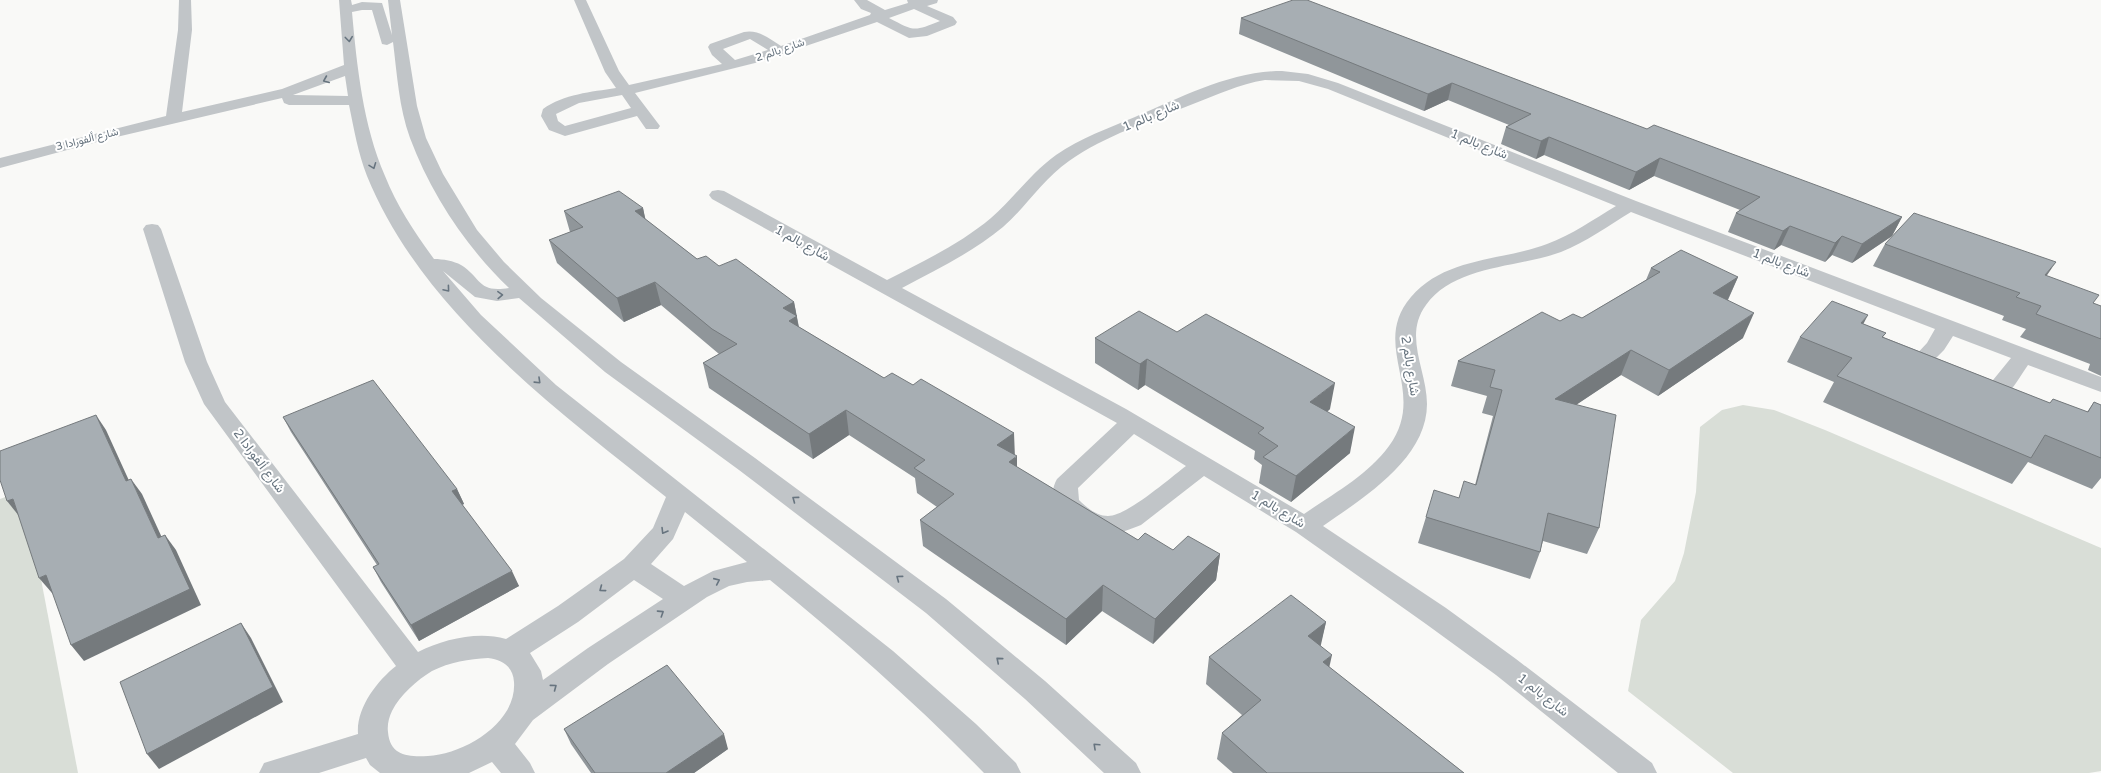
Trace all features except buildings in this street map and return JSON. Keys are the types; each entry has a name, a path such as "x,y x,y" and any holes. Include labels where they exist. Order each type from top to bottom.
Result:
{"street":[{"path":"174,118 185,30 185,0"},
{"path":"394,0 409,106 418,138 435,174 469,232 497,266 523,291 613,367 747,464 936,606 1035,690 1125,773"},
{"path":"580,0 612,72 652,126"},
{"path":"860,0 866,6 909,34 922,33 950,22 914,2"},
{"name":"شارع بالم 2","path":"640,110 565,131 555,128 549,122 548,112 555,107 732,65 779,52 914,2 932,0"},
{"path":"404,76 390,48 379,8 346,5 356,101 366,149 384,193 400,223 429,266 478,324 554,396 877,651 969,736 1005,773"},
{"path":"732,65 716,52 715,47 749,35 757,37 779,52"},
{"name":"شارع ألفورادا 3","path":"298,95 352,67"},
{"name":"شارع بالم 1","path":"887,288 958,249 988,230 1003,218 1033,182 1072,152 1171,107 1237,81 1284,75 1318,81 1630,205 2101,385"},
{"name":"شارع ألفورادا 3","path":"0,163 110,133 174,118 298,95 356,101"},
{"name":"شارع بالم 1","path":"718,195 818,252 1035,368 1305,526 1424,608 1506,667 1640,773"},
{"name":"شارع بالم 2","path":"1305,526 1377,474 1393,458 1405,441 1412,423 1416,405 1414,387 1405,347 1404,330 1409,314 1419,300 1433,287 1450,277 1471,269 1536,255 1555,248 1570,241 1630,205"},
{"name":"شارع ألفورادا 2","path":"152,229 196,362 215,404 414,668"},
{"path":"429,266 445,265 456,269 478,290 484,293 502,295 523,291"},
{"path":"1949,328 1941,335 1936,346 1924,358 1930,369 1969,389 1993,393 2002,387 2011,372 2024,356"},
{"path":"1131,423 1066,485 1065,493 1067,501 1082,517 1106,525 1120,524 1132,519 1203,465"},
{"path":"509,652 568,614 633,566 664,532 679,496"},
{"path":"633,566 683,599"},
{"path":"523,710 598,656 683,599 722,578 747,572 773,570"},
{"path":"488,647 509,652 520,660 526,670 529,682 528,696 523,710 512,727 496,743 473,757 447,768 422,771 399,768 382,758 373,743 372,724 380,704 395,685 414,668 438,655 464,648 488,647"},
{"path":"275,773 373,743"},
{"path":"496,743 519,773"}],"shaded area":[{"path":"1743,405 1774,410 1825,430 2101,548 2101,771 2089,773 1733,773 1628,691 1641,620 1675,581 1684,553 1696,492 1700,427 1722,410"},
{"path":"24,490 78,773 0,773 0,499"}]}
